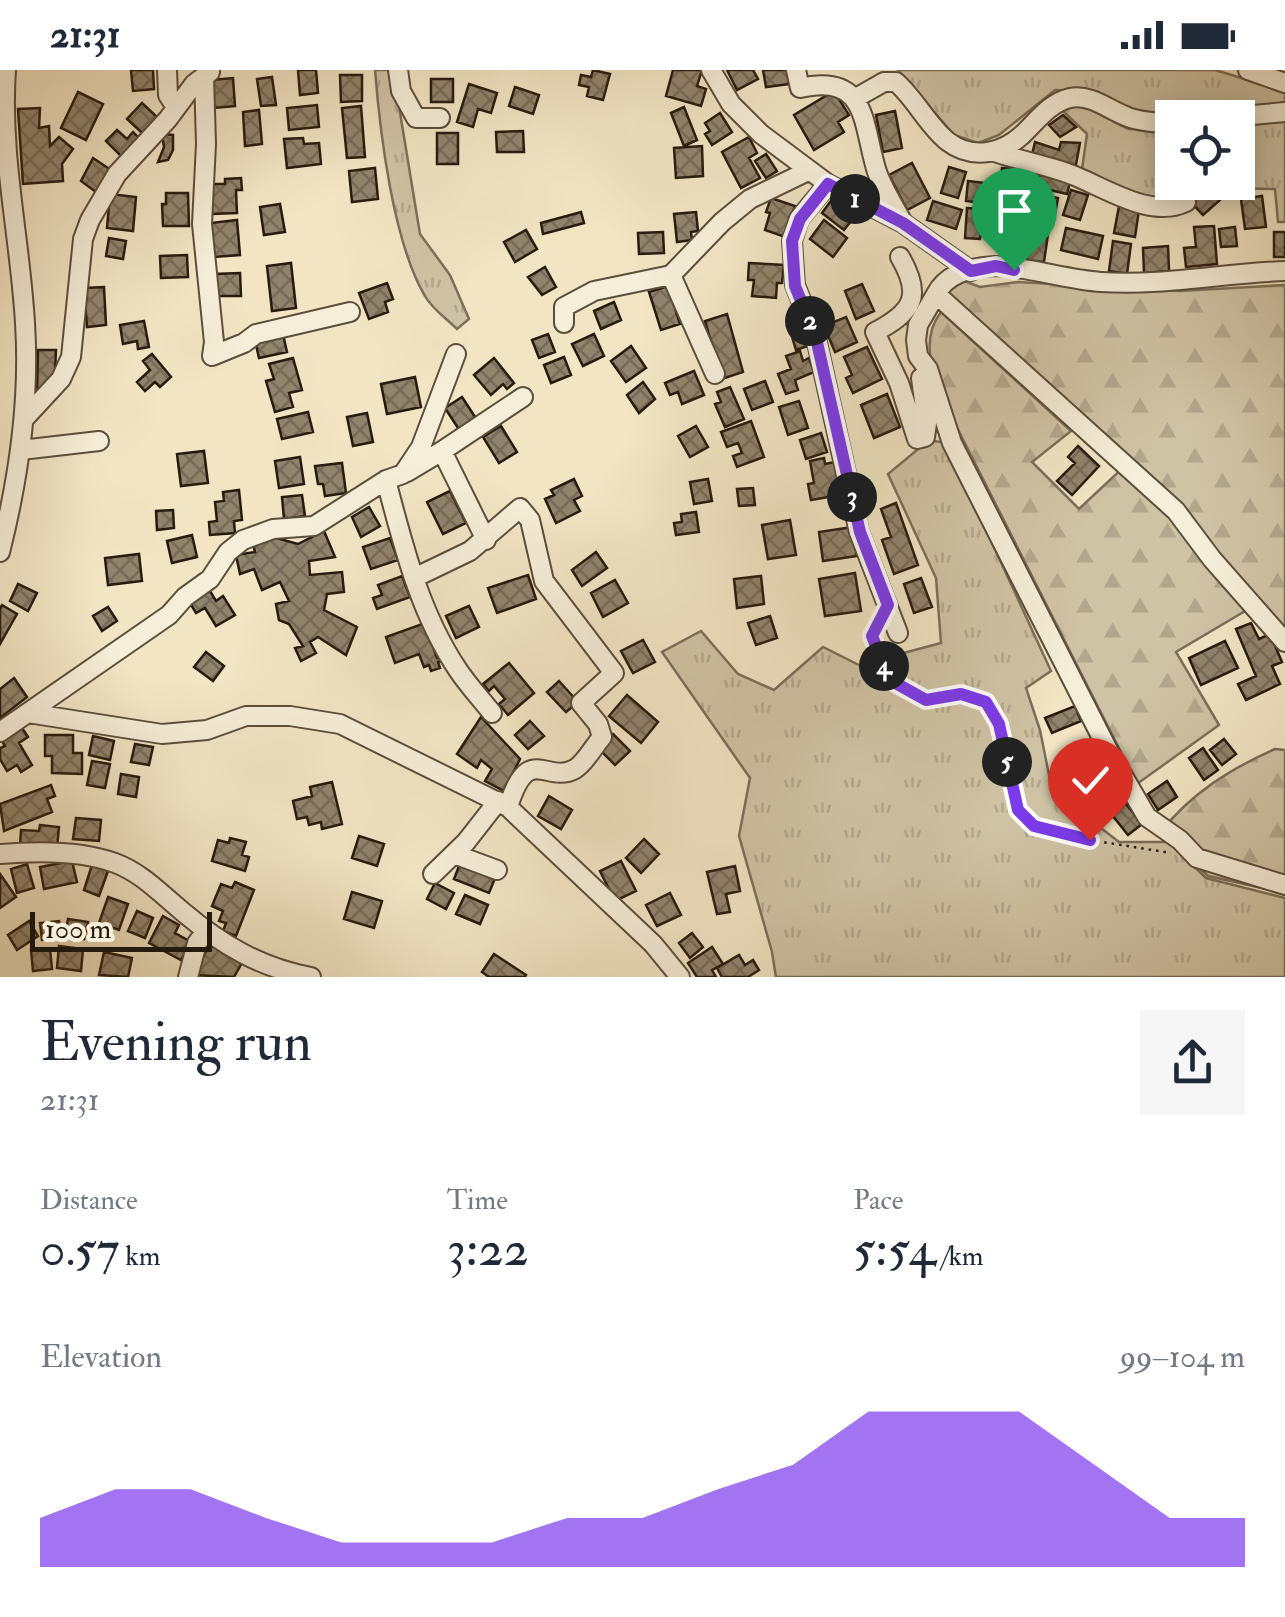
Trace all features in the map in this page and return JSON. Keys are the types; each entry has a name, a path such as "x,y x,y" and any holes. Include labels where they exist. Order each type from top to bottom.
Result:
{"street":[{"path":"0,552 22,450 26,325 8,249 2,92 6,70"},
{"path":"168,70 168,95 176,108"},
{"path":"398,70 401,90 416,118 440,118"},
{"path":"711,70 731,104 808,171 903,223 971,271"},
{"path":"796,70 800,88 827,83 849,92 868,126 877,173 903,223"},
{"path":"1248,70 1285,84"},
{"path":"24,420 61,379 71,358 84,239 90,220 117,174 209,73"},
{"path":"209,73 202,224 214,342 212,356 244,344 256,334 350,312"},
{"path":"854,100 875,78 896,82 927,122 952,145 973,154 992,151 1018,138 1056,104 1072,97 1086,98 1134,119 1155,121"},
{"path":"1255,115 1285,112"},
{"path":"992,151 1075,176 1090,185 1158,208 1177,207 1186,202"},
{"path":"564,323 564,308 579,296 671,274 750,199 808,171"},
{"path":"828,184 800,219 792,241 795,286 816,338 860,532 898,633"},
{"path":"900,257 911,276 913,294 901,318 876,332 900,383 917,439 925,437 927,424 918,325 942,282 956,274 996,266 1100,282 1136,282 1285,270"},
{"path":"671,274 715,374"},
{"path":"936,294 1176,511 1212,560 1285,642"},
{"path":"395,477 420,447 456,354"},
{"path":"918,356 928,369 952,443 1108,750 1147,817 1180,840 1197,858 1285,885"},
{"path":"0,732 169,615 210,579 228,552 243,540 273,530 314,526 442,452 523,397"},
{"path":"22,450 99,441"},
{"path":"442,452 486,540"},
{"path":"395,477 414,578 459,672 492,713"},
{"path":"414,578 486,540 520,508 530,520 544,581 614,673 580,703 598,724 602,737 576,768 537,768 526,773 503,804 433,874"},
{"path":"28,713 162,734 207,730 246,716 290,716 340,724 503,804 653,944 674,975"},
{"path":"0,854 60,853 114,862 146,880 206,931 257,962 280,972 311,977"},
{"path":"454,854 497,870"},
{"path":"188,977 197,943 206,931"}],"path":[{"path":"888,605 872,636 890,680 926,700 961,694 986,702 999,724 1018,810 1034,826 1197,858"}],"green space":[{"path":"375,70 393,70 420,234 450,275 469,319 457,329 428,301 404,247 385,155"},
{"path":"898,70 1215,70 1285,91 1285,103 1255,106 1255,100 1155,100 1155,114 1130,109 1083,91 1055,90 999,135 978,143 954,135"},
{"path":"1080,104 1128,129 1155,129 1155,199 1128,199 1080,184 1087,134 1060,108"},
{"path":"1285,119 1285,222 1278,222 1275,189 1255,189 1255,121"},
{"path":"964,281 980,287 1018,282 1180,291 1285,285 1285,629 1257,604 1176,652 1219,725 1137,784 937,388 930,339 941,312 1071,431 1032,462 1079,509 1127,464 940,299 945,289"},
{"path":"929,440 946,443 1051,671 1026,688 1040,730 1052,790 1119,842 1169,842 1206,878 1285,898 1285,977 776,977 739,836 750,778 662,652 701,631 738,674 774,690 823,647 859,665 941,643 936,578 888,474"},
{"path":"1275,749 1285,750 1285,893 1208,876 1160,833 1184,806 1212,784"}],"building":[{"path":"131,70 153,70 154,89 133,91"},
{"path":"298,70 316,70 318,93 300,95"},
{"path":"593,70 610,74 603,100 587,96 589,87 579,85 581,75 591,77"},
{"path":"673,70 702,70 697,86 706,89 701,106 666,96"},
{"path":"727,70 753,70 758,79 737,90"},
{"path":"763,70 788,70 790,84 766,87"},
{"path":"340,75 362,75 362,101 341,102"},
{"path":"272,77 276,105 261,106 257,79"},
{"path":"233,78 235,106 214,108 212,80"},
{"path":"431,79 453,79 453,102 431,102"},
{"path":"469,84 497,93 491,113 478,109 473,127 457,122"},
{"path":"515,87 539,95 533,114 509,106"},
{"path":"834,91 849,115 838,122 844,132 814,150 794,115"},
{"path":"78,92 103,104 86,140 61,128"},
{"path":"142,103 157,117 142,133 127,119"},
{"path":"317,105 319,127 289,130 287,108"},
{"path":"361,106 365,157 347,158 342,108"},
{"path":"684,107 697,140 684,146 671,113"},
{"path":"40,108 39,128 49,126 50,146 59,137 73,149 62,164 63,181 23,184 18,109"},
{"path":"259,110 262,144 245,146 243,112"},
{"path":"895,111 902,148 883,152 876,115"},
{"path":"720,113 732,132 712,145 705,134 710,131 705,123"},
{"path":"1063,115 1076,127 1060,137 1049,125"},
{"path":"117,130 127,139 133,132 140,139 122,157 106,141"},
{"path":"523,131 524,152 497,152 496,132"},
{"path":"437,133 458,133 458,164 437,164"},
{"path":"162,134 173,135 173,150 168,160 158,162 164,147"},
{"path":"749,137 757,153 749,158 760,178 741,188 722,152"},
{"path":"303,138 304,144 319,143 321,164 287,168 284,139"},
{"path":"1035,142 1059,150 1061,142 1080,143 1075,170 1031,159"},
{"path":"702,146 703,176 676,178 674,148"},
{"path":"766,154 777,171 766,178 755,161"},
{"path":"93,158 111,170 96,192 81,181"},
{"path":"912,163 930,198 907,210 889,175"},
{"path":"949,167 966,172 958,198 941,193"},
{"path":"375,168 378,199 352,202 349,171"},
{"path":"1002,168 1024,170 1022,187 1000,185"},
{"path":"1041,168 1071,178 1067,194 1037,187"},
{"path":"241,178 242,190 236,190 237,213 212,214 211,184"},
{"path":"968,181 994,184 991,204 966,201"},
{"path":"1071,190 1088,195 1080,220 1063,215"},
{"path":"998,191 1016,192 1014,209 1022,209 1020,228 1003,226 1004,215 997,215"},
{"path":"166,193 188,193 189,226 163,226"},
{"path":"110,194 136,197 133,231 107,228"},
{"path":"836,194 859,211 844,230 822,213"},
{"path":"1035,194 1058,198 1053,225 1031,221"},
{"path":"1262,196 1266,227 1245,229 1241,200"},
{"path":"771,198 795,206 785,237 765,230"},
{"path":"1189,200 1220,200 1203,215"},
{"path":"933,201 962,210 956,229 927,220"},
{"path":"280,204 285,232 264,235 260,207"},
{"path":"1119,206 1139,210 1135,237 1114,233"},
{"path":"967,208 990,210 988,231 981,231 980,239 965,238"},
{"path":"581,212 584,223 543,234 541,223"},
{"path":"696,212 698,231 691,232 692,240 677,242 674,214"},
{"path":"237,220 240,255 214,257 211,223"},
{"path":"824,220 847,238 833,257 810,239"},
{"path":"1214,226 1217,264 1186,267 1184,248 1196,247 1194,227"},
{"path":"1235,227 1237,246 1221,247 1219,229"},
{"path":"1066,228 1103,236 1098,259 1061,250"},
{"path":"526,230 537,249 515,262 504,242"},
{"path":"663,232 664,253 639,254 638,233"},
{"path":"1029,232 1048,234 1044,262 1025,260"},
{"path":"1274,232 1285,232 1285,257 1274,257"},
{"path":"109,238 126,241 123,259 106,256"},
{"path":"1113,241 1131,244 1127,274 1109,271"},
{"path":"1168,246 1169,271 1144,273 1143,248"},
{"path":"187,255 188,277 161,278 160,256"},
{"path":"291,263 296,308 272,311 267,266"},
{"path":"749,263 784,265 776,298 752,296 754,280 748,280"},
{"path":"545,267 556,287 542,295 528,277"},
{"path":"240,273 241,296 214,296 214,274"},
{"path":"387,283 393,299 385,302 388,312 369,319 359,293"},
{"path":"862,284 874,311 856,319 845,291"},
{"path":"668,286 680,324 661,330 649,292"},
{"path":"104,287 106,325 87,327 84,288"},
{"path":"614,302 621,320 601,329 594,311"},
{"path":"727,314 743,372 722,379 705,321"},
{"path":"846,317 857,342 835,352 824,326"},
{"path":"144,321 149,347 138,349 137,341 123,344 120,325"},
{"path":"803,321 811,345 796,350 789,327"},
{"path":"282,330 287,352 259,358 254,336"},
{"path":"548,334 555,352 539,358 532,340"},
{"path":"594,334 604,356 583,366 572,344"},
{"path":"631,346 646,368 626,382 611,361"},
{"path":"867,347 882,379 853,393 846,378 852,375 844,357"},
{"path":"38,350 56,350 55,373 42,391 37,391"},
{"path":"800,351 803,361 809,358 814,372 795,380 798,390 786,394 778,374 791,369 786,356"},
{"path":"152,354 171,377 160,387 155,382 145,391 137,382 150,370 143,361"},
{"path":"564,357 571,375 551,383 544,365"},
{"path":"293,358 302,390 289,393 293,407 275,412 266,381 274,379 269,364"},
{"path":"494,358 514,383 507,389 503,384 491,395 474,375"},
{"path":"694,371 704,395 682,404 678,392 670,395 665,383"},
{"path":"415,377 421,407 387,414 381,384"},
{"path":"765,381 773,402 752,410 744,389"},
{"path":"643,382 655,399 639,413 627,395"},
{"path":"730,387 744,419 725,427 715,404 721,402 717,392"},
{"path":"887,394 900,427 874,438 861,405"},
{"path":"462,397 477,420 460,431 445,408"},
{"path":"799,401 808,428 788,435 779,407"},
{"path":"308,412 313,432 282,439 277,419"},
{"path":"367,413 373,442 353,446 347,417"},
{"path":"751,421 764,457 737,467 733,456 742,453 738,443 727,447 721,432"},
{"path":"501,426 517,452 499,463 483,437"},
{"path":"696,426 708,447 690,457 678,436"},
{"path":"821,433 827,452 806,459 800,440"},
{"path":"1078,446 1099,466 1072,495 1057,481 1075,463 1068,457"},
{"path":"204,451 208,483 181,486 177,454"},
{"path":"300,457 304,484 279,488 275,461"},
{"path":"824,458 825,464 835,462 839,483 832,484 834,496 811,500 808,484 814,483 810,461"},
{"path":"342,463 346,493 325,496 315,466"},
{"path":"574,479 582,496 574,500 580,511 556,523 545,499 554,495 551,490"},
{"path":"708,479 712,501 694,504 690,482"},
{"path":"753,488 755,505 739,506 737,489"},
{"path":"239,490 242,520 234,521 235,533 210,535 209,522 217,521 215,502 224,501 223,492"},
{"path":"450,491 466,523 443,534 427,502"},
{"path":"302,495 305,516 284,519 282,497"},
{"path":"896,503 918,565 894,574 882,540 891,537 881,509"},
{"path":"369,507 380,526 361,537 352,517"},
{"path":"173,510 174,528 157,530 156,511"},
{"path":"696,512 699,532 676,535 674,523 682,522 681,514"},
{"path":"790,520 796,555 768,559 762,525"},
{"path":"853,527 857,556 823,561 819,532"},
{"path":"324,531 335,557 309,561 310,575 342,572 344,592 327,594 324,610 357,627 346,655 318,637 310,642 316,653 301,661 295,648 303,646 289,624 279,620 276,604 289,601 280,582 262,590 254,569 240,574 236,555 255,552 252,540 269,536 298,544"},
{"path":"192,535 197,557 172,563 167,541"},
{"path":"390,538 398,560 371,569 363,547"},
{"path":"596,552 607,568 582,586 572,570"},
{"path":"139,554 142,581 108,585 105,558"},
{"path":"855,573 861,611 825,616 819,579"},
{"path":"528,575 536,599 497,613 488,588"},
{"path":"402,576 410,597 377,609 373,598 382,595 378,585"},
{"path":"761,576 764,604 737,608 734,579"},
{"path":"921,578 932,607 914,613 904,584"},
{"path":"615,580 628,603 603,617 591,593"},
{"path":"18,584 37,593 28,611 10,601"},
{"path":"210,591 216,601 223,596 235,615 216,626 205,608 196,613 190,603"},
{"path":"2,605 17,614 0,644 0,609"},
{"path":"469,606 479,627 456,638 446,616"},
{"path":"108,607 117,621 102,631 93,616"},
{"path":"770,616 777,638 756,645 748,623"},
{"path":"425,623 437,658 447,654 448,658 438,662 440,668 431,671 429,665 424,667 419,654 395,663 386,637"},
{"path":"1251,623 1259,639 1270,634 1282,662 1272,666 1280,684 1246,700 1238,684 1256,676 1236,629"},
{"path":"643,640 655,662 633,673 621,651"},
{"path":"1225,641 1238,668 1201,685 1189,658"},
{"path":"206,652 224,666 213,681 194,667"},
{"path":"509,663 534,693 508,715 499,704 505,699 494,686 489,691 483,684"},
{"path":"14,678 27,697 0,718 0,689"},
{"path":"559,681 578,702 566,712 547,692"},
{"path":"627,695 658,722 641,743 609,716"},
{"path":"1075,706 1081,721 1052,733 1045,718"},
{"path":"481,717 520,759 504,791 485,781 492,769 481,760 477,768 457,754"},
{"path":"530,721 544,736 528,749 515,735"},
{"path":"22,728 28,737 19,743 32,765 21,772 17,765 7,771 0,759 0,748 5,746 2,741"},
{"path":"613,734 630,751 615,765 599,749"},
{"path":"45,735 73,735 73,753 82,753 82,774 52,773 52,756 45,756"},
{"path":"93,736 114,741 110,760 89,755"},
{"path":"1224,739 1236,754 1222,765 1210,750"},
{"path":"135,744 153,747 149,765 131,762"},
{"path":"1203,748 1218,770 1204,780 1189,758"},
{"path":"92,761 110,764 105,788 87,785"},
{"path":"1109,769 1124,790 1098,809 1087,795 1101,786 1096,779"},
{"path":"121,774 139,777 136,797 118,794"},
{"path":"1167,781 1177,797 1158,810 1148,794"},
{"path":"332,782 342,824 322,829 321,822 309,825 307,817 297,819 293,801 312,796 310,787"},
{"path":"51,785 55,796 47,799 52,812 4,831 0,804"},
{"path":"549,796 572,810 561,829 538,816"},
{"path":"1122,799 1142,824 1128,835 1108,810"},
{"path":"76,818 101,820 99,841 73,839"},
{"path":"40,825 59,827 57,848 20,845 21,830 39,831"},
{"path":"359,836 384,844 377,866 352,858"},
{"path":"230,838 246,842 242,855 249,857 245,871 212,861 218,840 229,843"},
{"path":"644,839 659,854 641,873 626,858"},
{"path":"72,861 77,882 44,889 40,867"},
{"path":"461,861 496,876 489,893 454,879"},
{"path":"621,861 636,891 615,901 600,871"},
{"path":"27,864 34,888 17,893 11,869"},
{"path":"92,865 108,871 99,896 84,890"},
{"path":"735,866 740,891 726,894 730,912 717,914 707,872"},
{"path":"0,874 16,897 0,908"},
{"path":"235,882 254,890 236,936 223,931 226,923 219,921 223,911 212,906 221,884 232,888"},
{"path":"435,883 454,893 446,909 427,899"},
{"path":"352,892 382,901 374,928 344,919"},
{"path":"670,893 681,915 657,926 646,905"},
{"path":"465,895 488,905 480,924 456,914"},
{"path":"108,897 128,904 119,930 99,923"},
{"path":"137,911 153,918 145,938 128,931"},
{"path":"163,916 179,925 175,933 191,942 181,960 149,943"},
{"path":"68,919 88,922 84,939 65,935"},
{"path":"29,921 38,936 17,950 8,935"},
{"path":"59,921 61,938 42,940 40,923"},
{"path":"692,933 703,947 690,958 679,943"},
{"path":"211,943 243,961 234,977 192,975"},
{"path":"59,946 83,949 81,971 57,968"},
{"path":"712,947 723,964 712,970 716,977 697,977 688,963"},
{"path":"50,949 52,969 33,971 31,950"},
{"path":"104,952 132,958 128,977 99,975"},
{"path":"494,954 525,977 489,977 482,972"},
{"path":"739,955 745,965 753,960 759,970 748,977 722,977 717,968"}],"route":[{"path":"1014,270 996,266 971,271 903,223 828,184 800,219 792,241 795,286 816,338 860,532 888,605 872,636 890,680 926,700 961,694 986,702 999,724 1018,810 1034,826 1090,840"}]}
